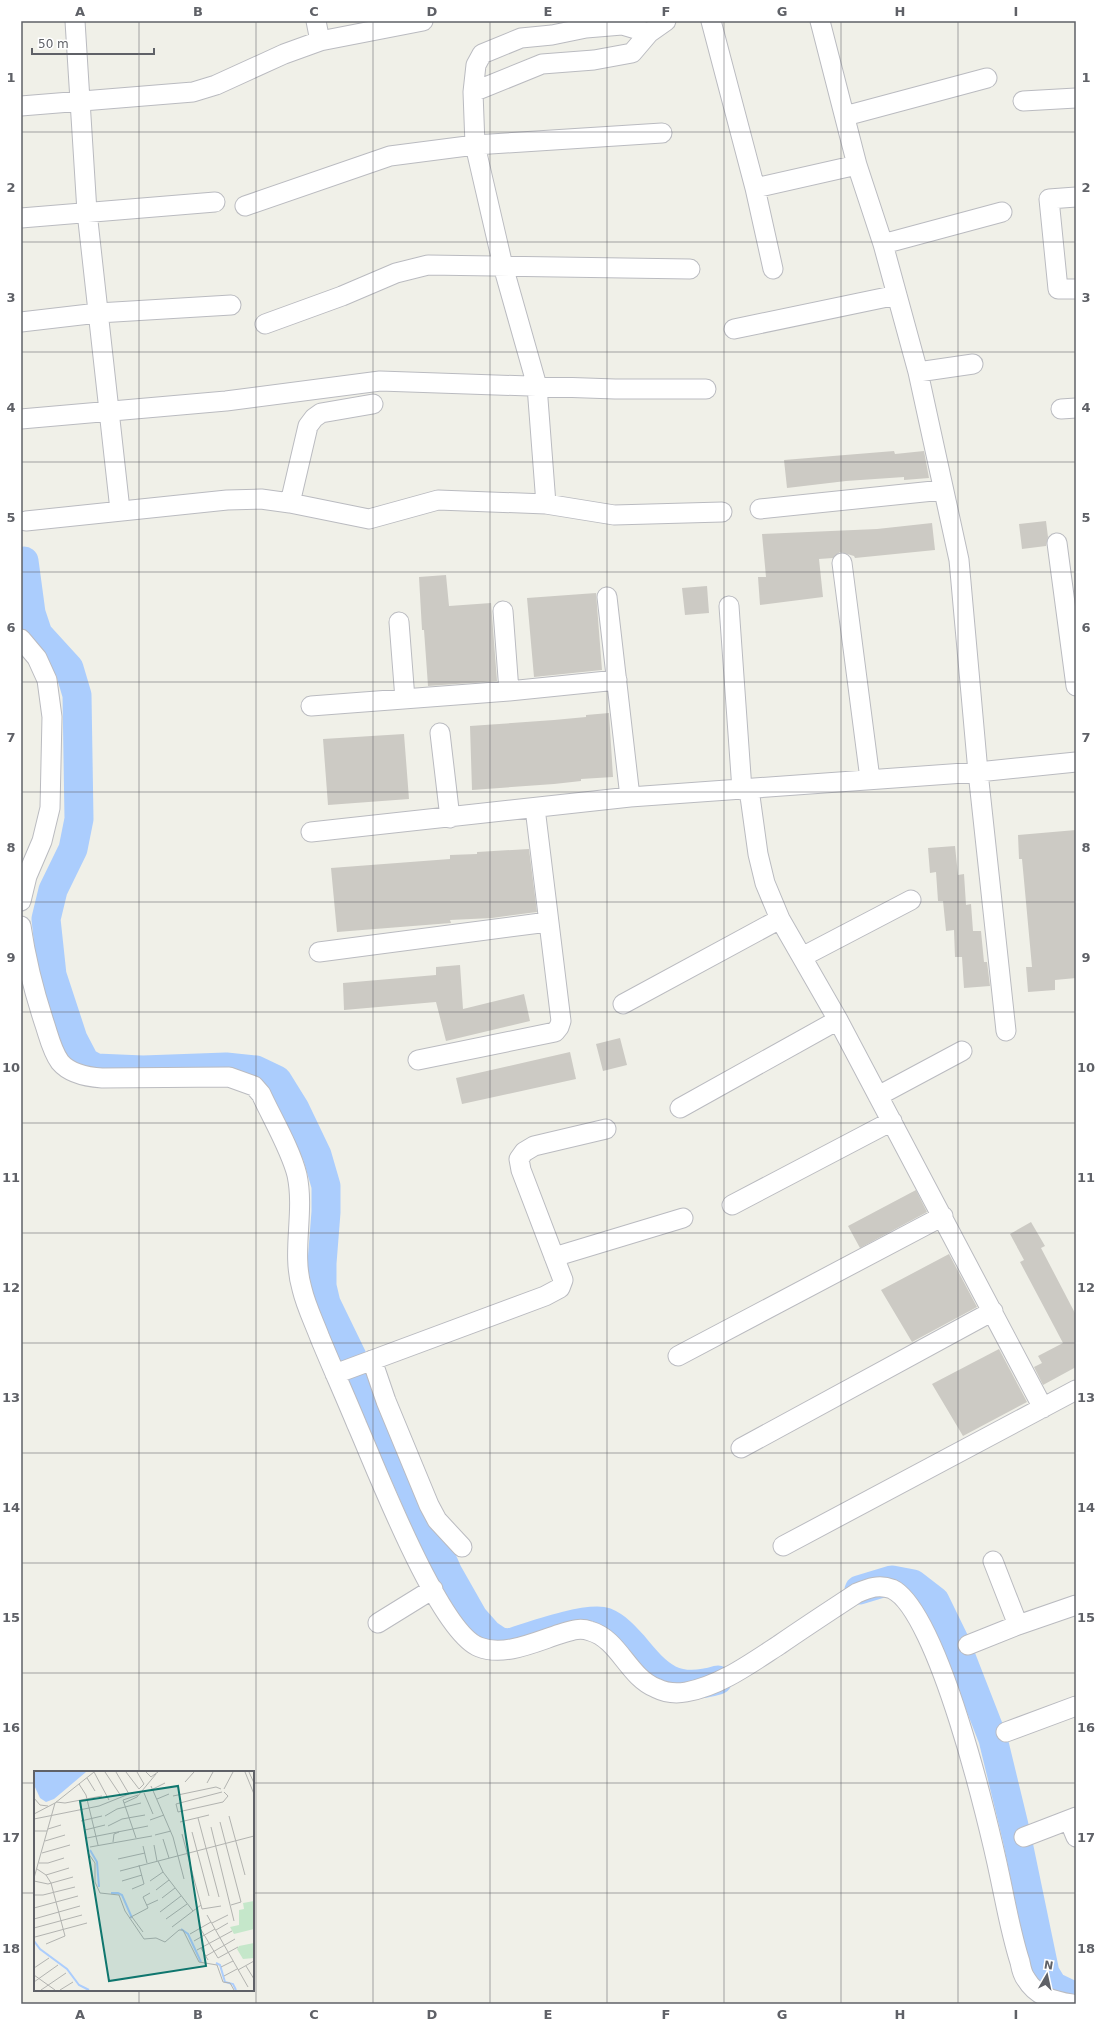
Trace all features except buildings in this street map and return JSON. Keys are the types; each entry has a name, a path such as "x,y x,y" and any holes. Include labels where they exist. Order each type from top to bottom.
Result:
{"street":[{"path":"75,21 87,212 120,510"},
{"path":"316,21 320,41"},
{"path":"21,106 193,92 216,85 284,54 320,41 423,21"},
{"path":"472,92 542,64 594,60 632,53 649,33 666,21"},
{"path":"711,21 755,188 773,269"},
{"path":"820,21 857,165 883,244 918,372 958,560 978,772 1006,1032"},
{"path":"546,504 537,386 504,266 475,145 472,92 476,65 482,54 521,38 552,35 586,28 622,25 649,33"},
{"path":"845,116 987,78"},
{"path":"1023,101 1076,98"},
{"path":"245,206 390,156 475,145 662,133"},
{"path":"755,188 857,165"},
{"path":"1076,197 1049,198 1058,289 1076,288"},
{"path":"21,218 215,202"},
{"path":"883,244 1002,212"},
{"path":"265,324 342,296 396,273 428,265 690,270"},
{"path":"734,328 898,295"},
{"path":"21,322 98,313 231,305"},
{"path":"918,372 973,364"},
{"path":"21,419 108,410 226,401 380,381 706,389"},
{"path":"290,503 308,426 314,418 321,413 373,404"},
{"path":"760,509 943,490"},
{"path":"26,520 227,500 262,499 290,503 369,519 438,500 546,504 614,515 722,512"},
{"path":"1058,543 1076,686"},
{"path":"842,563 870,779"},
{"path":"607,598 630,797"},
{"path":"729,606 746,790 765,883 780,919 838,1020 943,1216 1043,1408"},
{"path":"503,611 509,691"},
{"path":"399,622 405,698"},
{"path":"21,639 38,658 47,680 52,717 52,747 50,808 42,841 27,876 21,901"},
{"path":"310,706 509,691 617,680"},
{"path":"440,733 450,818"},
{"path":"311,832 450,818 630,797 746,790 870,779 978,772 1076,762"},
{"path":"418,1060 555,1032 559,1027 561,1020 534,808"},
{"path":"802,957 911,900"},
{"path":"623,1004 780,919"},
{"path":"320,952 548,922"},
{"path":"21,926 31,980 52,1046 60,1062 71,1071 88,1077 102,1078 229,1077 254,1086 261,1094 296,1174 299,1196 298,1270 302,1291 341,1372 406,1538 433,1589 458,1630 476,1646 495,1651 513,1648 578,1629 591,1631 603,1637 641,1680 654,1688 669,1693 687,1692 711,1684 743,1668 857,1593 873,1586 892,1590 904,1598 934,1651 968,1746 994,1848 1016,1952 1025,1978 1034,1990 1045,1997 1072,2004"},
{"path":"680,1108 838,1020"},
{"path":"878,1096 962,1051"},
{"path":"732,1205 892,1121"},
{"path":"341,1372 554,1292 560,1288 563,1280 521,1170 519,1159 524,1152 534,1146 606,1128"},
{"path":"678,1356 943,1216"},
{"path":"554,1257 683,1218"},
{"path":"741,1448 993,1311"},
{"path":"370,1361 436,1520 462,1547"},
{"path":"783,1546 1076,1390"},
{"path":"993,1560 1018,1625"},
{"path":"378,1623 433,1589"},
{"path":"968,1645 1018,1625 1076,1605"},
{"path":"1006,1732 1076,1706"},
{"path":"1024,1836 1073,1818 1076,1837"}],"waterway":[{"path":"24,561 31,613 38,634 69,668 77,695 79,819 73,849 53,890 46,919 52,975 73,1039 85,1062 96,1068 143,1070 226,1067 256,1070 277,1080 295,1109 317,1155 326,1186 326,1212 322,1263 322,1286 326,1303 361,1375 448,1573 473,1617 488,1634 500,1642 510,1643 572,1624 597,1621 605,1622 620,1632 651,1666 660,1674 669,1679 690,1685 703,1684 718,1680"},
{"path":"859,1590 892,1580 913,1584 935,1601 956,1644 993,1739 1017,1838 1045,1973 1053,1986 1076,1997"}]}
